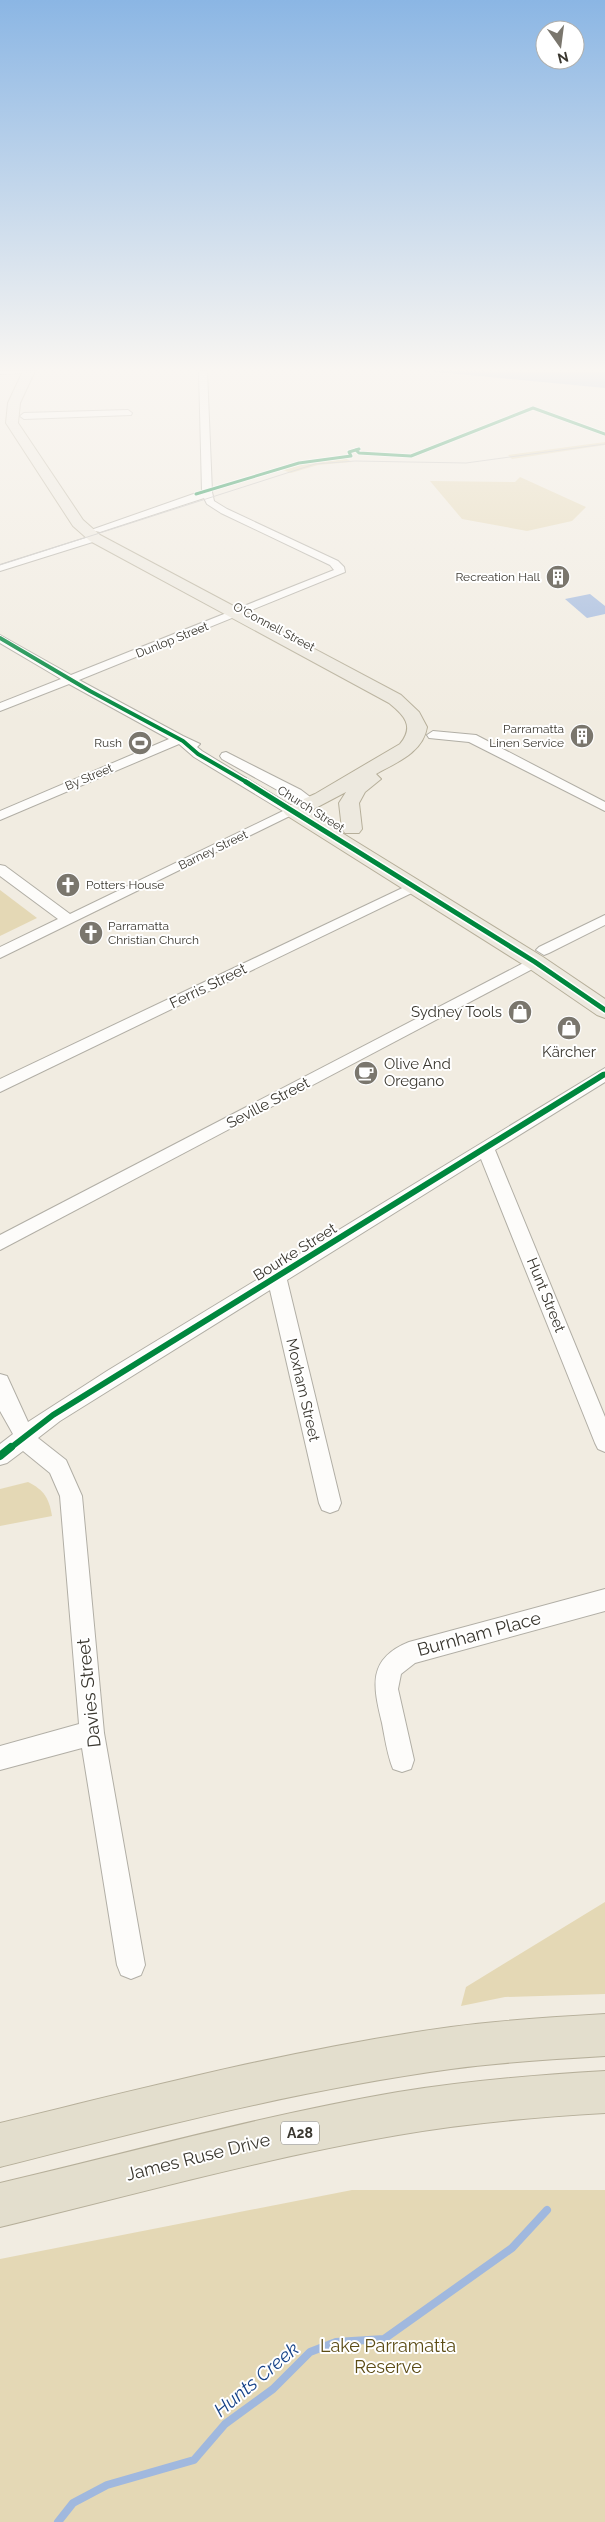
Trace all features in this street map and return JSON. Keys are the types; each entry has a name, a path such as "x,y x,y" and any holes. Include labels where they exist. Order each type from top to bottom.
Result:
{"highway":[{"path":"0,2145 170,2103 362,2062 467,2045 546,2037 605,2035"},
{"name":"James Ruse Drive","path":"0,2205 275,2138 369,2119 464,2104 605,2092"}],"main road":[{"name":"O'Connell Street","path":"55,489 78,523 395,699 416,718 418,729 425,734"},
{"name":"Barney Street","path":"302,807 399,754 425,734"},
{"path":"352,829 348,806 353,793 364,783 426,747 425,734"},
{"name":"Church Street","path":"302,807 352,829 539,956 605,1010"},
{"name":"Church Street","path":"302,807 415,886 605,992"}],"street":[{"path":"0,562 96,534 209,497 209,489"},
{"name":"Dunlop Street","path":"0,707 331,578 340,572 340,569 334,563 234,516 209,497"},
{"name":"Church Street","path":"0,638 71,680 181,740 198,754 302,807"},
{"path":"425,734 463,737 482,743 605,807"},
{"name":"Church Street","path":"181,740 212,749 296,793 302,807"},
{"name":"By Street","path":"0,816 181,740"},
{"name":"Barney Street","path":"0,953 302,807"},
{"path":"0,869 69,920"},
{"name":"Ferris Street","path":"0,1086 415,886"},
{"name":"Seville Street","path":"0,1243 605,919"},
{"name":"Bourke Street","path":"0,1456 53,1415 605,1074"},
{"name":"Hunt Street","path":"486,1148 605,1442"},
{"name":"Moxham Street","path":"277,1278 330,1503"},
{"path":"0,1382 10,1410 25,1437"},
{"name":"Davies Street","path":"25,1437 33,1448 58,1467 71,1496 92,1733 131,1965"},
{"name":"Burnham Place","path":"402,1760 386,1689 390,1668 409,1653 605,1600"},
{"path":"0,1758 92,1733"}],"green space":[{"path":"436,489 546,489 586,507 572,521 527,531 462,519"},
{"path":"0,890 37,918 0,936"},
{"path":"28,1482 45,1495 52,1516 0,1526 0,1489"},
{"path":"605,1902 605,1994 505,1997 461,2006 466,1987"},
{"name":"Lake Parramatta Reserve","path":"352,2190 605,2190 605,2522 0,2522 0,2259"}],"water":[{"path":"590,594 605,606 605,614 587,618 565,599"}],"waterway":[{"name":"Hunts Creek","path":"58,2522 73,2503 107,2485 194,2460 225,2424 273,2389 310,2352 336,2342 384,2339 512,2248 547,2210"}],"tram line":[{"path":"0,565 238,489"}],"cycle path":[{"path":"196,494 214,489"},
{"path":"0,638 90,691 183,741 198,754 415,886 535,962 605,1010"},
{"path":"0,1456 53,1415 605,1074"}],"place":[{"name":"Recreation Hall","path":"558,577"},
{"name":"Parramatta Linen Service","path":"582,736"},
{"name":"Rush","path":"140,743"},
{"name":"Potters House","path":"68,885"},
{"name":"Parramatta Christian Church","path":"91,933"},
{"name":"Sydney Tools","path":"520,1012"},
{"name":"Kärcher","path":"569,1028"},
{"name":"Olive And Oregano","path":"366,1073"}]}
